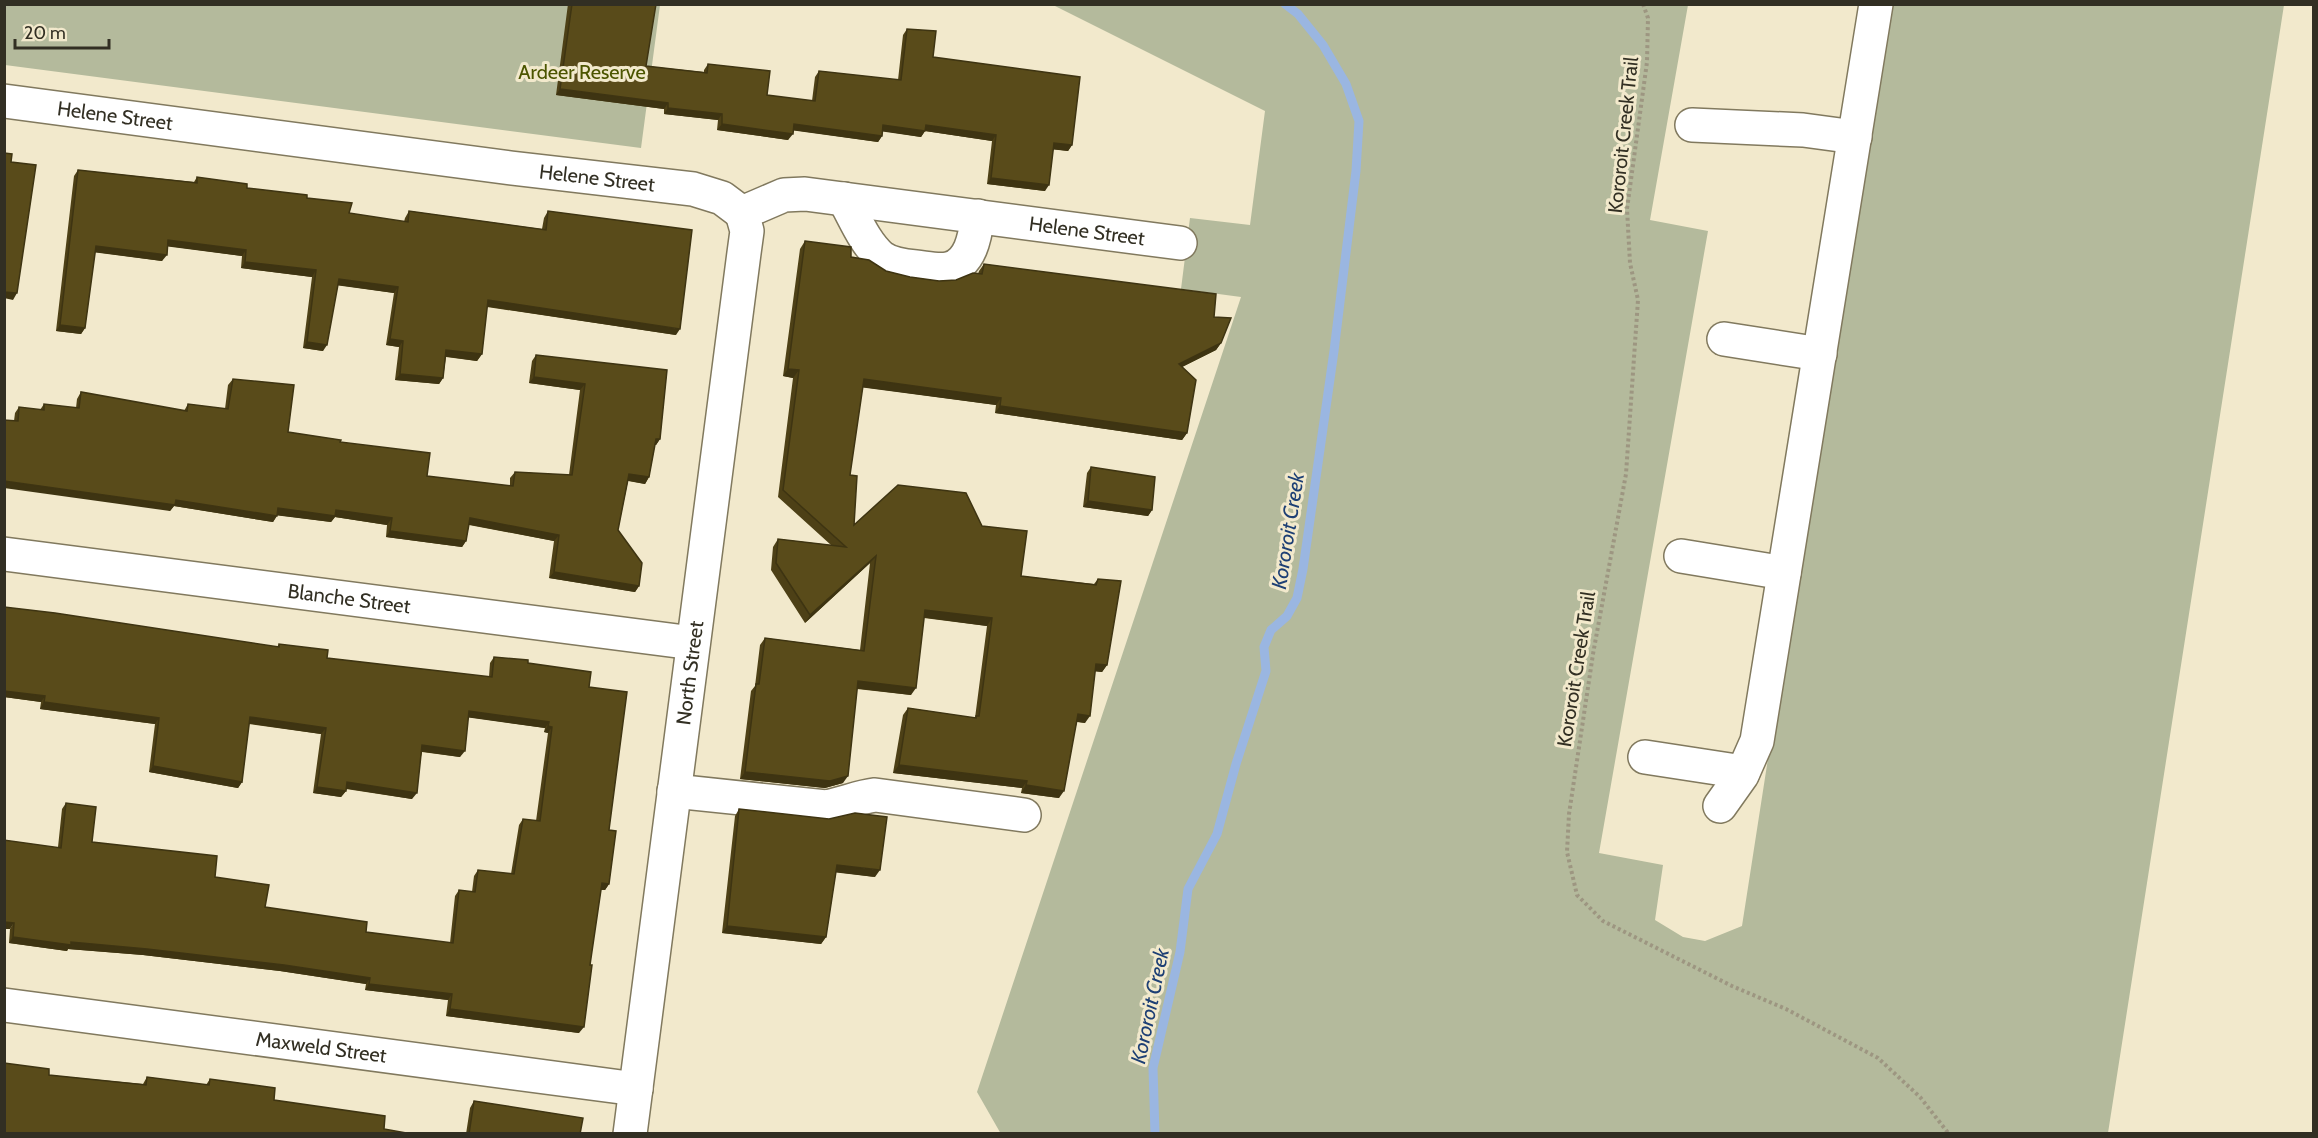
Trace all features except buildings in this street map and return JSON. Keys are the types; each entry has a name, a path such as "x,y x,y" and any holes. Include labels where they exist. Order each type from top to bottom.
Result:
{"street":[{"path":"1720,806 1743,772 1757,741 1876,4"},
{"name":"Helene Street","path":"4,101 693,189 722,198 742,213 784,195 805,194 1180,243"},
{"path":"1692,125 1803,130 1855,137"},
{"path":"844,199 867,240 882,258 892,263 911,266 949,269 962,262 975,238 978,216"},
{"name":"North Street","path":"630,1134 747,231 742,213"},
{"path":"1724,339 1820,354"},
{"name":"Blanche Street","path":"4,554 693,643"},
{"path":"1681,556 1784,573"},
{"path":"1644,757 1743,772"},
{"path":"674,790 826,807 850,803 861,797 875,795 1024,815"},
{"name":"Maxweld Street","path":"4,1005 636,1089"}],"path":[{"name":"Kororoit Creek Trail","path":"1643,4 1648,18 1647,62 1627,209 1630,263 1638,300 1626,474 1593,654 1569,814 1567,852 1577,895 1603,921 1732,986 1786,1009 1878,1058 1920,1097 1949,1134"}],"green space":[{"name":"Ardeer Reserve","path":"4,5 660,5 641,148 5,65"},
{"path":"1053,5 1688,5 1650,220 1708,231 1599,853 1663,865 1655,920 1683,937 1705,941 1742,926 1885,5 2284,5 2108,1133 1001,1134 977,1092 1241,297 1181,289 1190,218 1250,225 1265,111"}],"waterway":[{"name":"Kororoit Creek","path":"1155,1134 1153,1068 1180,952 1188,889 1217,834 1236,764 1266,671 1264,647 1271,630 1287,616 1297,598 1334,351 1356,171 1359,121 1346,84 1323,45 1298,14 1285,4"}]}
